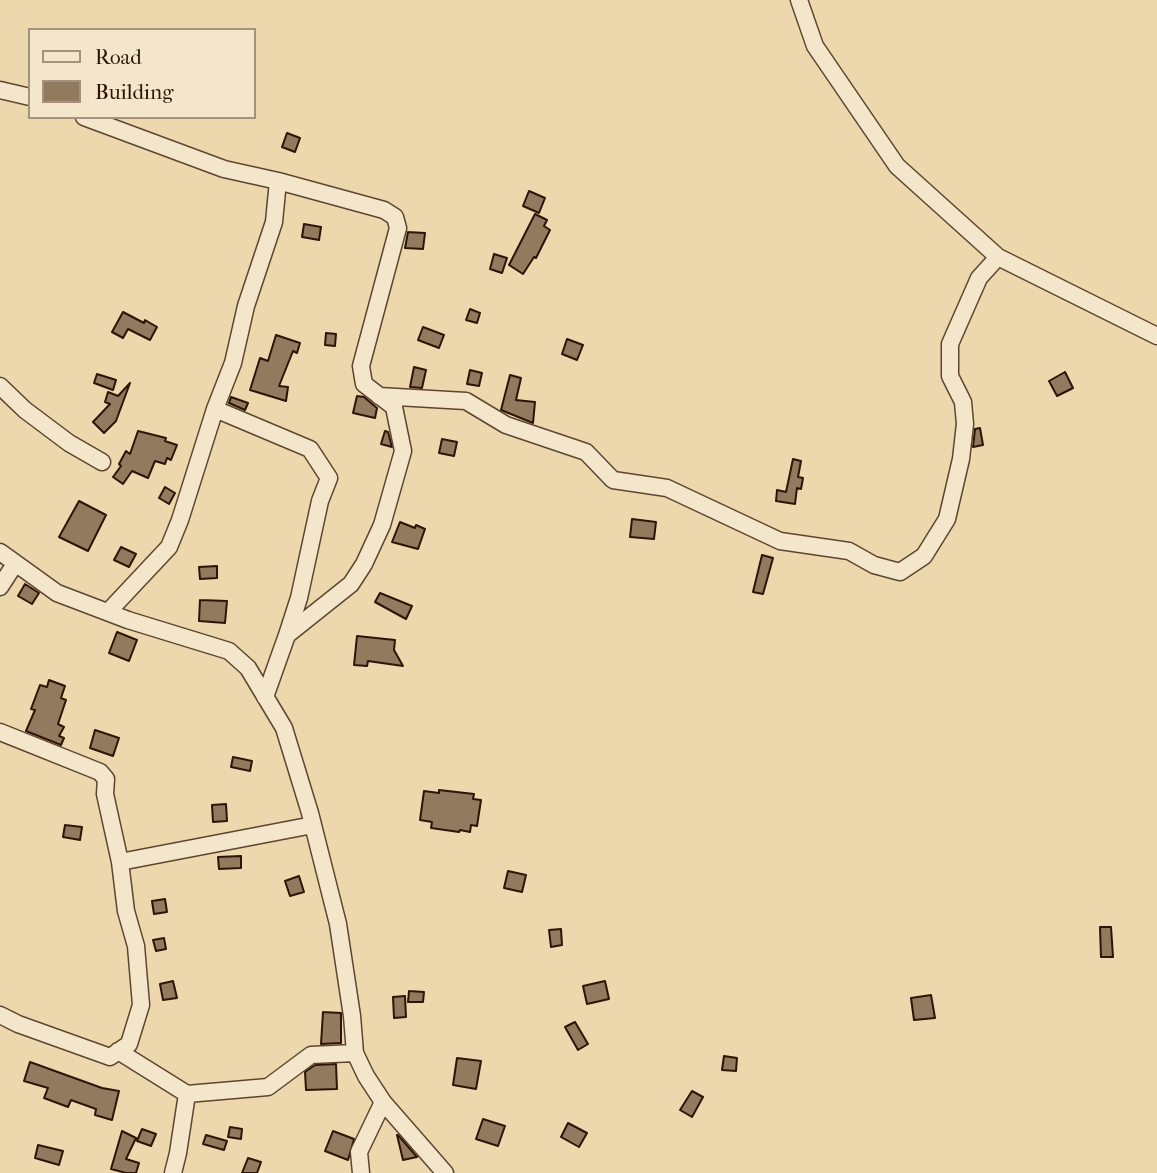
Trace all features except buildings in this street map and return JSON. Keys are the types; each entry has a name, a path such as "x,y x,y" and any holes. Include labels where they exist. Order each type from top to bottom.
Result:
{"street":[{"path":"799,0 815,46 897,166 998,257 1157,336"},
{"path":"0,90 28,97"},
{"path":"88,119 224,169 278,181 384,211 395,217 398,228 361,366 364,384 394,407 403,451 382,526 364,565 351,584 287,635"},
{"path":"108,612 169,547 180,520 215,409 233,363 246,306 274,222 278,181"},
{"path":"380,396 466,401 506,425 586,452 614,480 667,488 780,541 849,551 874,565 900,572 924,556 947,519 961,459 965,424 963,402 950,376 950,344 979,278 998,257"},
{"path":"0,386 25,410 69,443 102,462"},
{"path":"215,409 310,449 329,478 320,501 299,598 265,696"},
{"path":"0,552 57,593 229,652 248,668 284,728 313,825 338,924 355,1053 383,1102 445,1173"},
{"path":"0,587 15,564"},
{"path":"0,733 100,772 106,779 105,794 120,862 126,911 136,946 141,1005 129,1044 110,1057 0,1015"},
{"path":"120,862 313,825"},
{"path":"118,1051 187,1094 268,1087 310,1055 355,1053"},
{"path":"173,1173 187,1094"},
{"path":"361,1173 359,1152 383,1102"}]}
